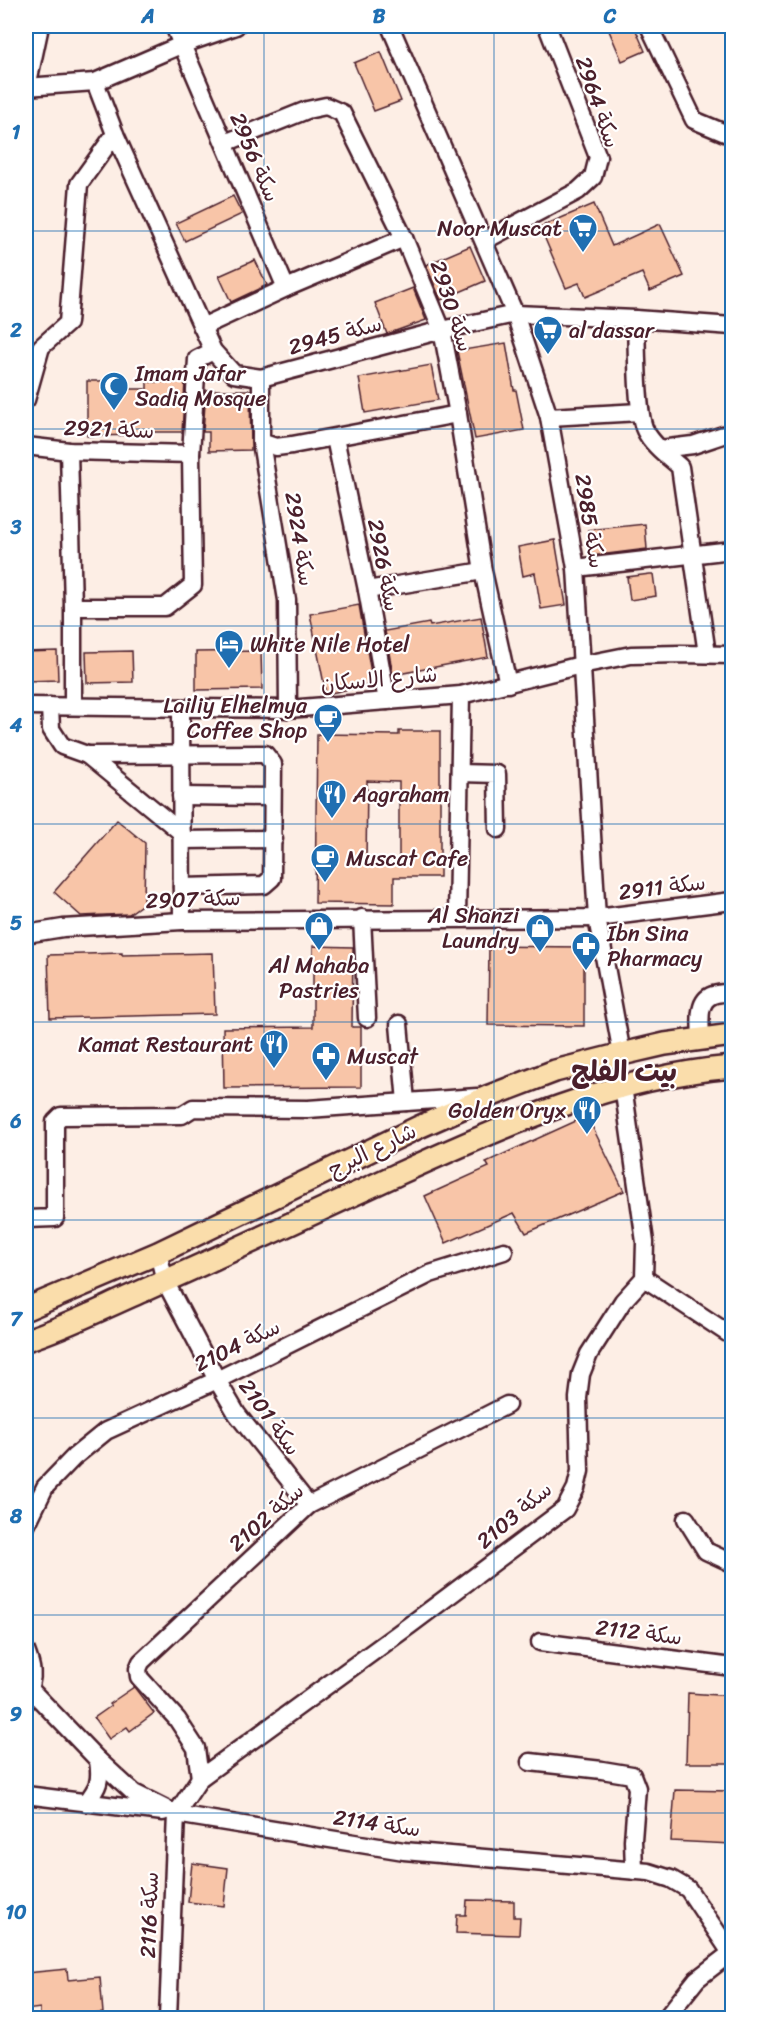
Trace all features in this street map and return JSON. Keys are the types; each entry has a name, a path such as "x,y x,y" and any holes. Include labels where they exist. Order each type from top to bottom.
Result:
{"main road":[{"name":"شارع البرج","path":"26,1309 158,1253 419,1127 487,1097 555,1071 622,1054 665,1044 732,1035"},
{"name":"شارع البرج","path":"26,1340 165,1281 505,1127 570,1102 623,1086 670,1075 732,1067"}],"street":[{"path":"40,26 26,87 94,82 181,45 236,26"},
{"name":"سكة 2956","path":"174,26 286,288"},
{"name":"سكة 2985","path":"390,26 515,314 549,417 576,568 597,918 622,1054"},
{"name":"سكة 2964","path":"484,241 579,190 593,177 598,157 547,26"},
{"path":"649,26 694,120 732,136"},
{"name":"سكة 2945","path":"94,82 115,134 213,351 234,374 261,378 442,330 515,314 732,326"},
{"name":"سكة 2930","path":"225,143 307,110 326,106 342,113 404,238 442,330 483,571 508,684"},
{"path":"26,400 40,347 68,323 79,184 115,134"},
{"path":"202,327 286,288 404,238"},
{"path":"636,319 640,412 645,430 680,467 707,654"},
{"path":"73,607 165,607 193,585 191,454 197,359 213,351"},
{"name":"سكة 2924","path":"261,378 261,442 287,600 288,709"},
{"path":"549,417 640,412"},
{"path":"261,442 276,447 458,414"},
{"path":"660,448 693,445 732,432"},
{"name":"سكة 2926","path":"335,438 367,590 387,701"},
{"name":"سكة 2921","path":"26,446 69,451 191,454"},
{"path":"69,451 73,706"},
{"path":"576,568 732,550"},
{"path":"367,590 483,571"},
{"name":"شارع الاسكان","path":"26,706 288,709 461,695 581,665 631,656 732,655"},
{"path":"457,918 461,695"},
{"path":"50,706 51,729 62,746 87,755 264,754 273,764 272,878 264,885 182,887"},
{"path":"181,708 182,921"},
{"path":"87,755 182,836 274,838"},
{"path":"460,773 496,774 498,829"},
{"path":"181,796 272,797"},
{"name":"سكة 2911","path":"597,918 732,901"},
{"path":"362,918 367,1018"},
{"name":"سكة 2907","path":"26,934 63,928 182,921 597,918"},
{"path":"701,1039 701,1009 705,1000 713,995 732,992"},
{"path":"399,1024 406,1102"},
{"path":"623,1086 645,1242 644,1278 732,1336"},
{"path":"26,1219 55,1218 55,1122 61,1116 182,1115 193,1108 308,1109 487,1097"},
{"name":"سكة 2104","path":"26,1526 45,1487 74,1456 106,1431 217,1380 430,1274 504,1251"},
{"name":"سكة 2101","path":"158,1253 165,1281 237,1414 309,1505"},
{"name":"سكة 2103","path":"176,1814 200,1778 565,1509 576,1488 580,1471 578,1398 581,1374 589,1354 623,1301 644,1278"},
{"name":"سكة 2102","path":"200,1778 196,1748 177,1719 139,1677 138,1669 141,1662 309,1505 507,1405"},
{"path":"686,1519 706,1551 732,1563"},
{"name":"سكة 2112","path":"540,1642 732,1667"},
{"path":"26,1651 33,1666 27,1689"},
{"name":"سكة 2114","path":"27,1689 134,1793 176,1814 404,1851 649,1872 671,1879 688,1889 732,1953"},
{"path":"86,1803 97,1789 100,1776 98,1760"},
{"path":"530,1762 632,1775 637,1788 633,1840 634,1871"},
{"path":"26,1795 176,1814"},
{"name":"سكة 2116","path":"168,2019 176,1814"},
{"path":"666,2019 697,1979 732,1953"}],"building":[{"path":"607,26 634,26 645,51 622,61"},
{"path":"381,52 401,101 374,111 354,63"},
{"path":"233,196 242,214 185,241 176,223"},
{"name":"Noor Muscat","path":"594,204 612,246 660,224 684,276 650,291 642,273 585,297 579,283 566,288 540,227"},
{"path":"470,246 485,281 441,300 426,265"},
{"path":"255,260 267,285 231,302 219,276"},
{"path":"413,288 426,320 387,334 375,303"},
{"path":"506,343 524,430 475,439 457,351"},
{"path":"431,365 438,400 365,413 359,378"},
{"path":"87,381 118,381 118,389 147,389 147,382 185,382 182,432 87,436"},
{"path":"206,390 250,390 251,450 209,451 209,432 203,432"},
{"path":"645,524 647,549 591,556 588,530"},
{"path":"555,540 566,605 541,609 535,573 523,576 518,547"},
{"path":"653,574 656,596 630,600 627,577"},
{"path":"359,605 373,684 326,694 310,614"},
{"path":"481,617 488,657 393,675 385,631"},
{"path":"57,651 58,680 26,681 26,652"},
{"path":"132,651 133,682 87,683 86,652"},
{"name":"White Nile Hotel","path":"261,651 262,689 196,690 196,652"},
{"path":"399,731 440,731 440,877 394,877 394,904 315,903 317,734 399,735","holes":["367,781 399,782 399,864 366,864"]},
{"path":"117,820 145,843 144,903 129,914 81,916 54,892"},
{"path":"313,946 353,947 352,1027 361,1027 361,1087 224,1088 223,1028 313,1027"},
{"path":"489,946 584,947 584,1026 488,1025"},
{"path":"122,953 122,955 213,953 215,1014 50,1018 48,955"},
{"path":"587,1116 624,1191 526,1233 514,1213 446,1243 425,1196 489,1167 486,1162"},
{"path":"134,1687 154,1713 130,1731 127,1727 109,1739 94,1718 111,1706 109,1704"},
{"path":"688,1693 732,1696 732,1763 686,1763"},
{"path":"675,1790 732,1791 732,1844 671,1841"},
{"path":"192,1863 228,1868 224,1906 188,1902"},
{"path":"467,1900 514,1901 514,1917 520,1917 519,1935 456,1933 457,1915 466,1915"},
{"path":"67,1969 68,1980 100,1977 103,2013 71,2016 72,2019 40,2019 40,2008 26,2010 26,1973"}],"place":[{"name":"Noor Muscat","path":"583,254"},
{"name":"al dassar","path":"548,356"},
{"name":"Imam Jafar Sadiq Mosque","path":"114,412"},
{"name":"White Nile Hotel","path":"229,670"},
{"name":"Lailiy Elhelmya Coffee Shop","path":"328,744"},
{"name":"Aagraham","path":"332,820"},
{"name":"Muscat Cafe","path":"325,884"},
{"name":"Al Mahaba Pastries","path":"319,952"},
{"name":"Al Shanzi Laundry","path":"540,954"},
{"name":"Ibn Sina Pharmacy","path":"586,972"},
{"name":"Kamat Restaurant","path":"274,1070"},
{"name":"Muscat","path":"326,1082"},
{"name":"Golden Oryx","path":"587,1136"}],"district":[{"name":"بيت الفلج","path":"624,1071"}]}
